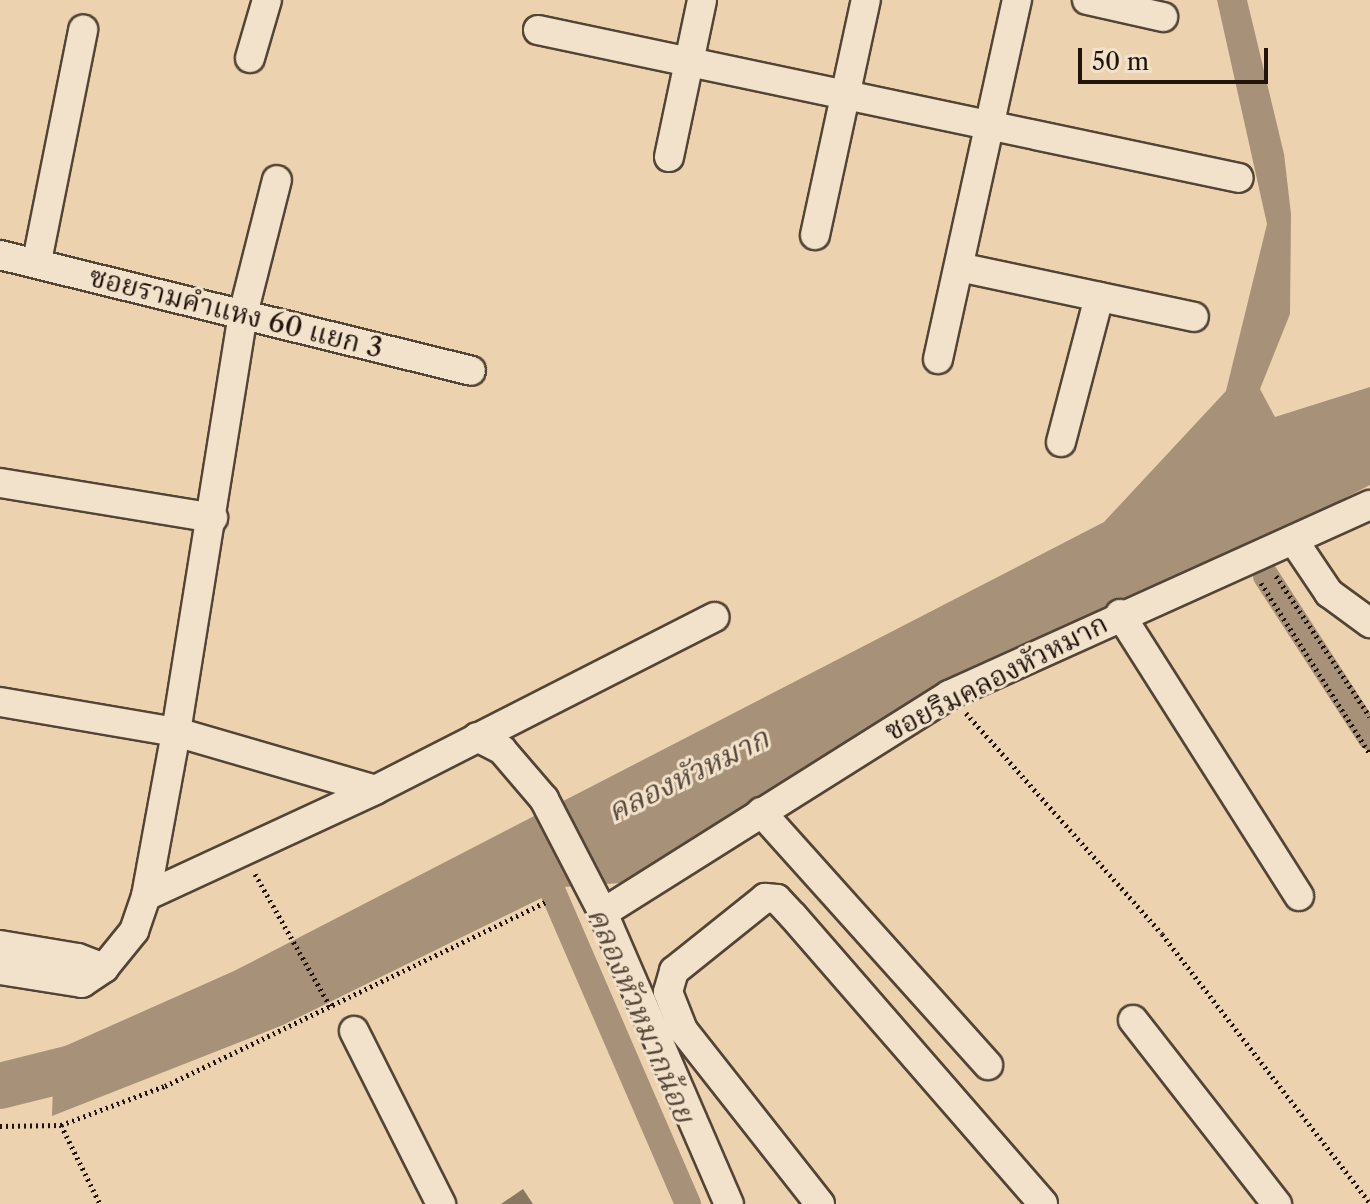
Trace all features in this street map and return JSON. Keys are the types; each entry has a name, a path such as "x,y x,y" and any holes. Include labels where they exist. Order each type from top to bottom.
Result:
{"street":[{"path":"250,58 267,0"},
{"path":"669,157 702,0"},
{"path":"815,235 866,0"},
{"path":"938,359 1017,0"},
{"path":"1087,0 1163,17"},
{"path":"37,261 83,30"},
{"path":"538,30 1239,178"},
{"path":"0,970 82,983 104,968 134,931 146,896 176,732 213,518 243,314 277,180"},
{"name":"ซอยรามคำแหง 60 แยก 3","path":"0,255 37,261 471,371"},
{"path":"959,267 1194,317"},
{"path":"1061,442 1099,297"},
{"path":"0,483 213,518"},
{"name":"ซอยริมคลองหัวหมาก","path":"598,905 761,812 949,695 1120,614 1254,559 1370,505"},
{"path":"1294,541 1329,593 1370,623"},
{"path":"1120,614 1299,896"},
{"path":"146,896 242,848 375,790 714,617"},
{"path":"0,702 176,732 375,790"},
{"path":"477,737 502,750 544,799 598,905 729,1204"},
{"path":"761,812 988,1065"},
{"path":"820,1204 683,1030 668,992 674,971 765,898 777,899 793,916 1043,1204"},
{"path":"0,945 78,958 104,968"},
{"path":"1133,1020 1277,1204"},
{"path":"354,1031 441,1204"}],"path":[{"path":"1254,559 1370,717"},
{"path":"1254,559 1370,754"},
{"path":"949,695 1162,934 1370,1203"},
{"path":"242,848 286,932 329,1004"},
{"path":"0,1126 61,1125 165,1086 548,901"},
{"path":"61,1125 100,1204"}],"water":[{"path":"1217,0 1247,0 1284,154 1291,214 1290,314 1260,389 1275,417 1370,387 1370,485 1270,537 941,687 621,883 564,887 283,1025 52,1116 54,1051 234,971 1104,522 1226,391 1267,224"}],"building":[{"path":"523,1189 533,1204 501,1204"}],"waterway":[{"path":"1266,576 1370,737"},
{"name":"คลองหัวหมากน้อย","path":"540,862 688,1204"},
{"name":"คลองหัวหมาก","path":"0,1086 112,1058"}]}
